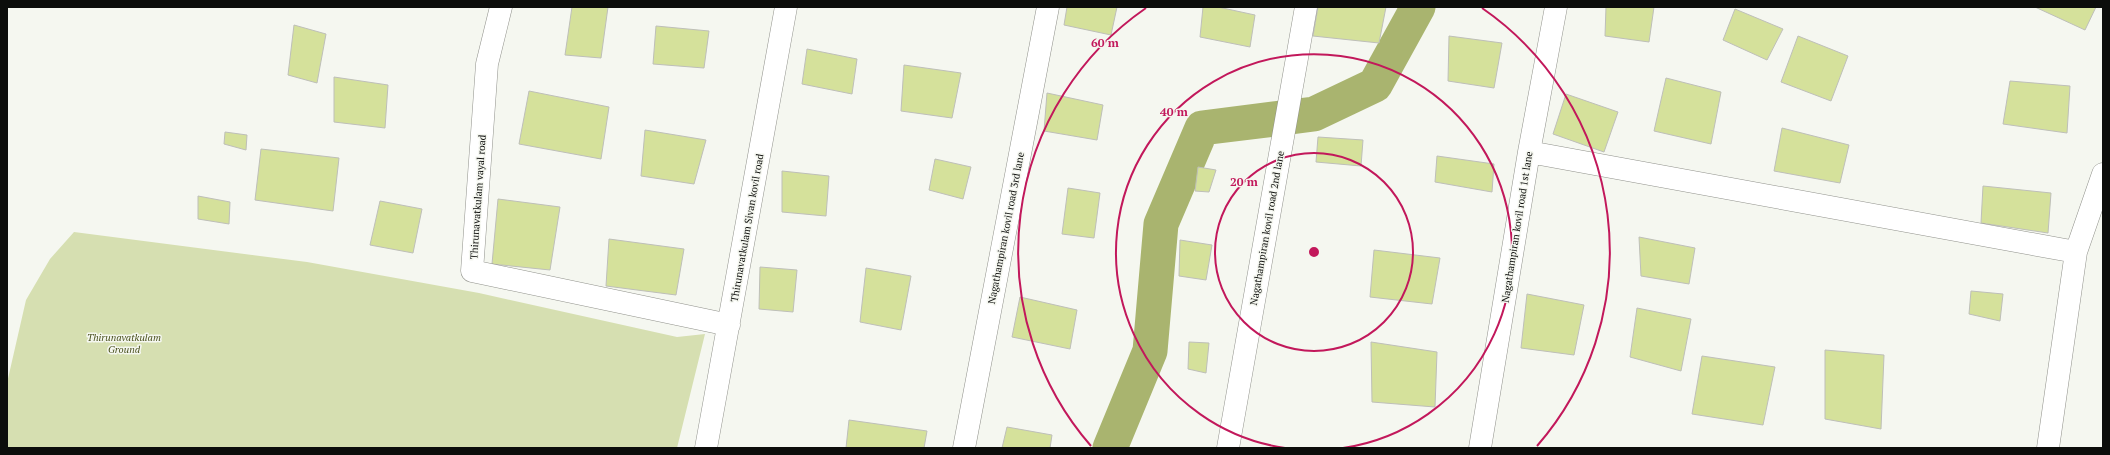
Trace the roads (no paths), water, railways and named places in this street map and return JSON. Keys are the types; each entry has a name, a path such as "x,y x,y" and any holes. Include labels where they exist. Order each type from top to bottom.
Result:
{"street":[{"name":"Thirunavatkulam vayal road","path":"501,7 487,64 472,271 730,325"},
{"name":"Thirunavatkulam Sivan kovil road","path":"706,448 730,325 786,7"},
{"name":"Nagathampiran kovil road 3rd lane","path":"964,448 1048,7"},
{"name":"Nagathampiran kovil road 2nd lane","path":"1228,448 1306,7"},
{"name":"Nagathampiran kovil road 1st lane","path":"1480,448 1529,152 1556,7"},
{"path":"1529,152 2076,252"},
{"path":"2048,448 2076,252 2103,174"}],"waterway":[{"path":"1110,448 1150,351 1161,224 1202,128 1314,114 1375,85 1418,7"}],"park label":[{"name":"Thirunavatkulam Ground","path":"124,342"}]}
